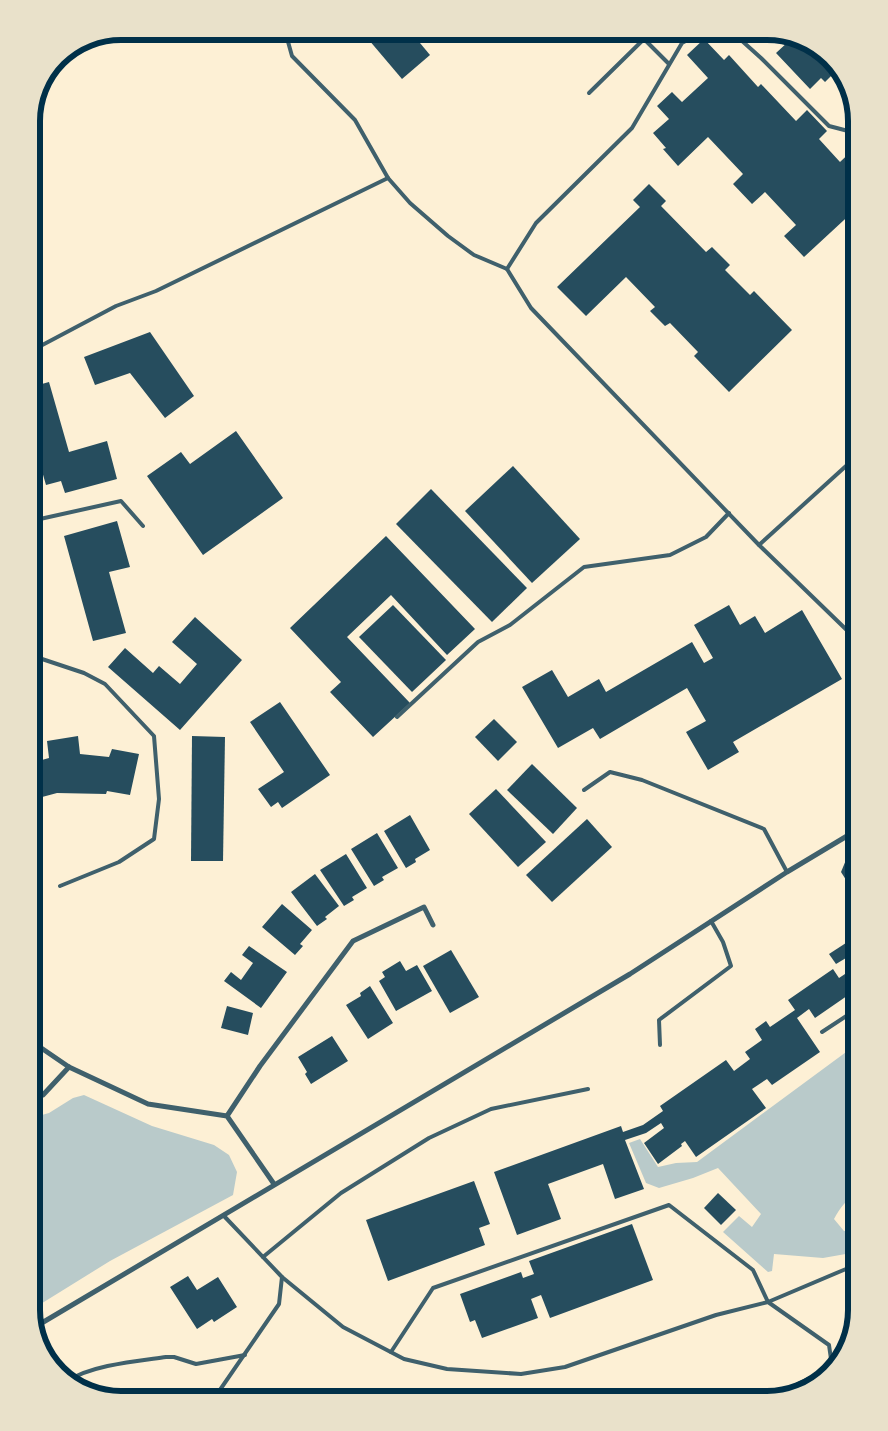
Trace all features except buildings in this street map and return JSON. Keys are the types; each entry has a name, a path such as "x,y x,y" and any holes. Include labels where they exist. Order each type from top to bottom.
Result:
{"street":[{"path":"42,1323 630,974 848,835"},
{"path":"227,1116 260,1066 353,940 424,907 433,925"},
{"path":"40,1047 69,1067 148,1104 227,1116 274,1184"},
{"path":"40,1095 43,1094 69,1067"}],"lane":[{"path":"288,40 292,56 355,120 388,178 410,203 448,236 474,255 507,269 531,308 759,545 848,631"},
{"path":"590,93 643,40"},
{"path":"645,40 669,64"},
{"path":"507,269 536,223 632,128 682,43 688,40"},
{"path":"740,40 761,58 829,126 848,131"},
{"path":"40,346 116,306 156,291 388,178"},
{"path":"759,545 848,464"},
{"path":"40,519 121,500 143,526"},
{"path":"398,717 478,642 510,625 584,567 670,554 706,537 729,513"},
{"path":"40,660 84,673 105,684 154,736 160,799 154,839 118,862 60,886"},
{"path":"584,790 610,772 642,780 764,829 788,872"},
{"path":"660,1045 659,1020 731,966 724,942 711,921"},
{"path":"822,1032 848,1015"},
{"path":"263,1257 341,1193 429,1138 490,1109 588,1089"},
{"path":"391,1352 433,1288 669,1205 753,1270 768,1302 829,1345 831,1359"},
{"path":"224,1216 282,1277 343,1327 404,1359 447,1369 522,1374 565,1367 716,1315 768,1302 848,1268"},
{"path":"219,1391 280,1304 282,1277"},
{"path":"75,1376 96,1369 166,1357 174,1357 196,1364 245,1355"},
{"path":"794,1386 812,1377"}],"shaded area":[{"path":"848,1051 848,1200 834,1219 844,1231 848,1231 848,1254 823,1258 774,1254 772,1271 768,1272 723,1232 739,1216 752,1227 761,1214 718,1168 659,1188 646,1183 629,1143 640,1139 658,1167 676,1163 697,1162"},
{"path":"84,1095 152,1126 214,1145 229,1155 237,1172 233,1195 110,1261 40,1304 40,1116 49,1113 73,1098"}]}
